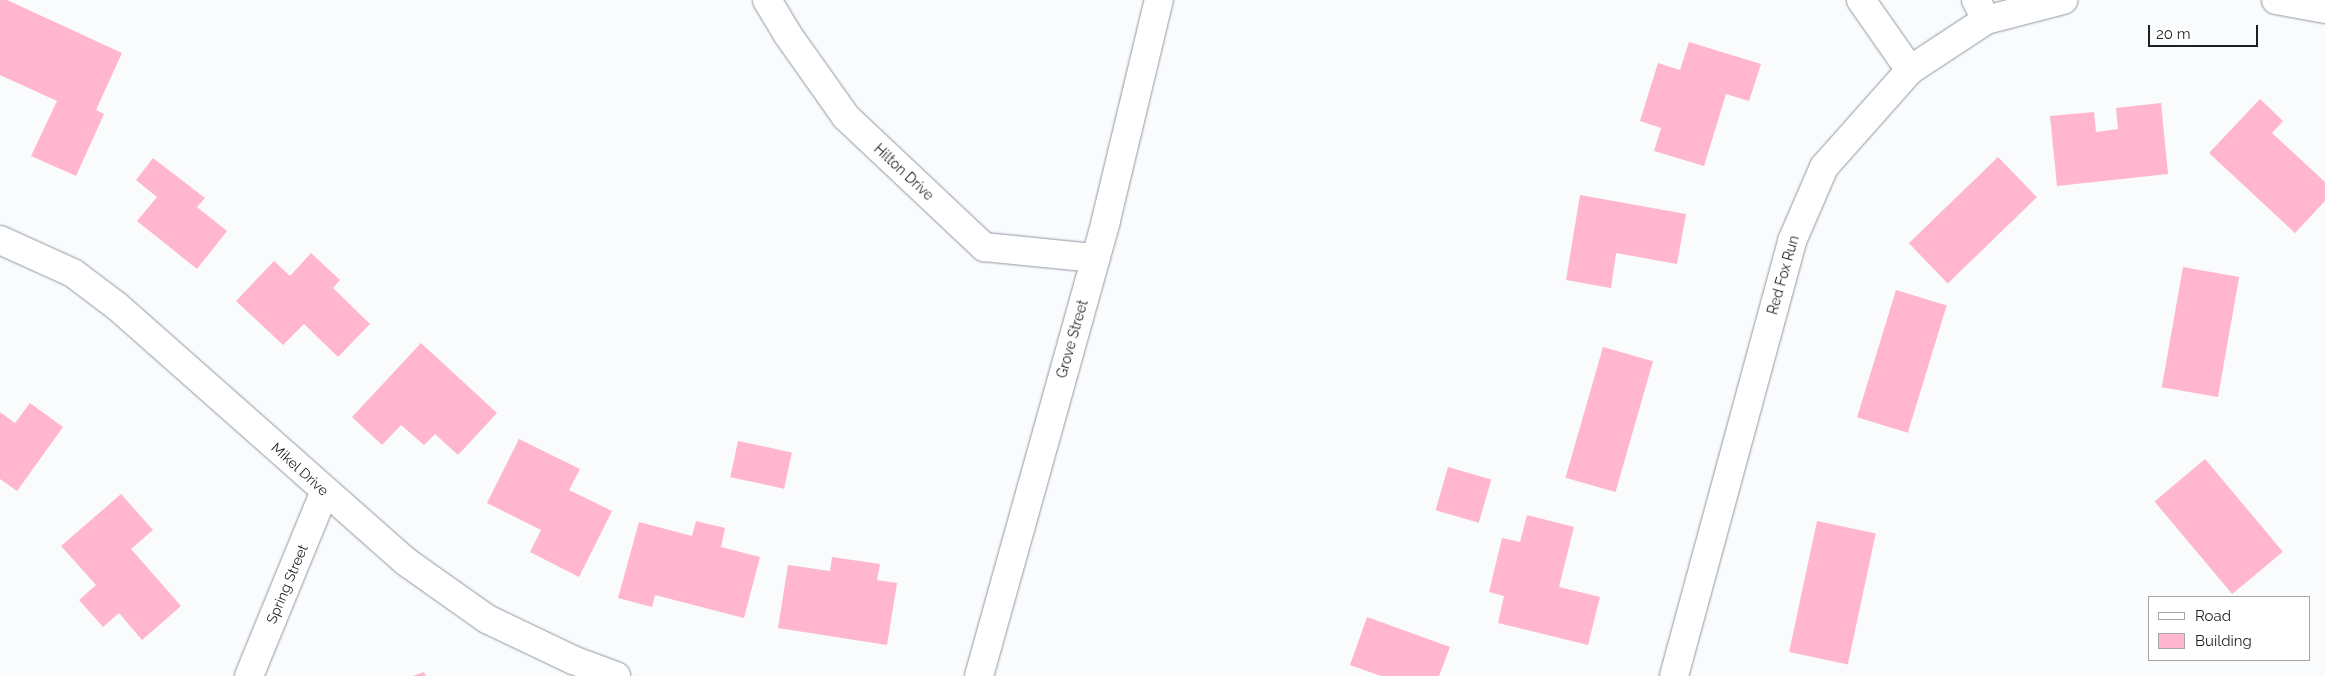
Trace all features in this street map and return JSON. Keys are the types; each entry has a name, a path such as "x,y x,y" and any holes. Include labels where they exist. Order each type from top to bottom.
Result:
{"street":[{"name":"Hilton Drive","path":"767,0 788,35 846,117 984,247 1095,258"},
{"name":"Grove Street","path":"979,676 1095,258 1159,0"},
{"path":"1862,0 1910,70"},
{"name":"Red Fox Run","path":"1674,676 1792,241 1824,166 1910,70 1981,10 2063,0"},
{"path":"2276,0 2325,9"},
{"name":"Mikel Drive","path":"0,240 73,273 118,307 405,561 487,619 573,660 616,676"},
{"name":"Spring Street","path":"248,676 325,492"}],"building":[{"path":"0,0 7,0 122,53 96,110 104,114 76,176 31,156 57,101 0,75"},
{"path":"1689,42 1761,64 1749,101 1726,94 1704,166 1654,151 1661,128 1640,121 1658,63 1680,70"},
{"path":"2260,99 2283,121 2272,133 2325,182 2325,201 2295,233 2209,153"},
{"path":"2161,103 2168,174 2057,186 2050,116 2094,112 2096,132 2118,129 2116,108"},
{"path":"1998,157 2037,197 1948,283 1909,243"},
{"path":"153,158 205,198 197,207 227,231 197,269 137,221 157,197 136,180"},
{"path":"1580,195 1686,214 1677,264 1616,253 1611,288 1566,280"},
{"path":"311,253 340,280 333,288 370,324 338,357 304,324 283,345 236,301 274,261 290,276"},
{"path":"2183,267 2239,277 2218,397 2162,387"},
{"path":"1896,290 1947,305 1908,433 1857,417"},
{"path":"421,343 497,413 458,455 435,434 424,445 401,425 382,445 352,417"},
{"path":"1603,347 1653,361 1615,492 1566,478"},
{"path":"30,403 63,427 17,491 0,479 0,412 15,423"},
{"path":"519,439 580,469 569,490 612,511 579,577 530,552 541,530 487,503"},
{"path":"738,441 792,452 784,489 730,477"},
{"path":"2205,459 2283,552 2232,594 2154,501"},
{"path":"1448,467 1491,479 1479,523 1436,510"},
{"path":"121,494 153,530 131,549 181,606 142,640 119,613 103,627 79,600 96,585 61,546"},
{"path":"1527,515 1574,527 1559,587 1600,597 1588,645 1498,623 1504,596 1489,592 1502,538 1520,542"},
{"path":"696,521 725,528 721,547 760,557 744,618 655,595 652,607 618,598 639,522 692,536"},
{"path":"1817,521 1876,533 1848,665 1789,652"},
{"path":"832,557 880,564 877,580 897,583 887,645 778,628 788,565 830,571"},
{"path":"1367,617 1450,647 1439,676 1381,676 1350,665"},
{"path":"424,672 426,676 413,676"}]}
